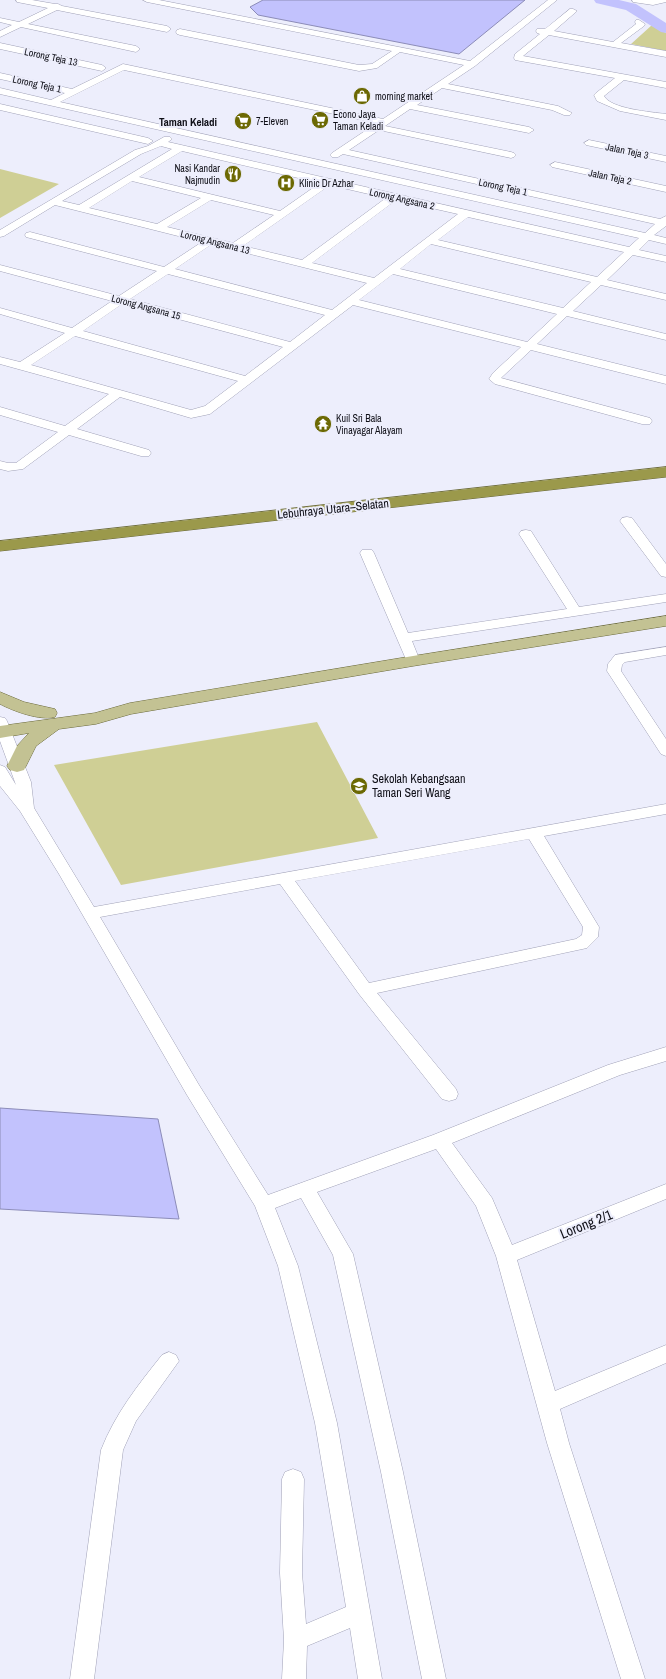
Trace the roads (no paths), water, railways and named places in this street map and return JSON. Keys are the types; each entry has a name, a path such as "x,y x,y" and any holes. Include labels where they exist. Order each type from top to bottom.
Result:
{"highway":[{"name":"Lebuhraya Utara–Selatan","path":"0,533 666,461"},
{"name":"Lebuhraya Utara–Selatan","path":"0,546 666,472"}],"main road":[{"path":"1,726 51,719 96,718 130,709 413,661 666,621"},
{"path":"0,697 51,719"},
{"path":"9,768 29,742 51,719"}],"street":[{"path":"20,0 167,29"},
{"path":"0,34 71,0"},
{"path":"147,0 472,64"},
{"path":"322,164 472,64 553,0"},
{"path":"636,0 653,3 664,0"},
{"path":"573,11 546,32 518,58 666,85"},
{"path":"204,19 215,13"},
{"path":"0,20 136,49"},
{"path":"614,44 641,24 639,22"},
{"path":"192,26 180,32 359,68 374,66 400,50"},
{"path":"519,27 666,54"},
{"name":"Lorong Teja 13","path":"0,46 102,68"},
{"path":"453,76 442,71 458,61"},
{"path":"51,103 123,67 510,155"},
{"name":"Lorong Teja 1","path":"0,76 74,92"},
{"path":"622,77 599,95 600,99 619,108 666,117"},
{"path":"440,85 555,108 567,113"},
{"path":"0,92 666,241"},
{"path":"42,116 63,105"},
{"path":"409,106 529,130"},
{"path":"0,107 148,141"},
{"path":"138,152 138,148 167,129"},
{"path":"0,234 138,152 147,150 179,132"},
{"name":"Jalan Teja 3","path":"589,143 666,158"},
{"name":"Lorong Angsana 2","path":"159,144 666,259"},
{"path":"81,208 180,148"},
{"name":"Lorong Teja 1","path":"341,151 665,221"},
{"name":"Jalan Teja 2","path":"555,165 666,189"},
{"path":"130,178 282,214"},
{"path":"234,246 328,182"},
{"path":"158,228 209,197"},
{"path":"304,264 394,197"},
{"name":"Lorong Angsana 13","path":"54,202 376,282"},
{"path":"0,360 191,414 200,414 207,411 466,213"},
{"path":"646,421 499,382 495,379 497,375 529,345 665,221"},
{"path":"30,235 334,314"},
{"path":"22,366 210,241"},
{"path":"430,241 666,297"},
{"name":"Lorong Angsana 15","path":"0,268 292,346"},
{"path":"391,270 666,337"},
{"path":"351,301 666,380"},
{"path":"0,311 247,380"},
{"path":"0,465 14,468 19,466 118,393"},
{"path":"0,411 145,453"},
{"path":"627,521 666,573"},
{"path":"526,534 575,611"},
{"path":"368,553 413,661"},
{"path":"403,638 666,598"},
{"path":"666,651 620,658 615,664 614,671 666,751"},
{"path":"1,726 9,768 8,785 26,808 90,913 193,1090 264,1204 288,1266 326,1423 370,1679"},
{"path":"90,913 666,809"},
{"path":"365,990 581,944 590,937 591,927 534,833"},
{"path":"284,878 365,990 449,1094"},
{"path":"264,1204 440,1140 614,1070 666,1054"},
{"path":"440,1140 485,1203 506,1256 558,1443 633,1679"},
{"path":"305,1188 343,1254 392,1472 434,1679"},
{"name":"Lorong 2/1","path":"506,1256 666,1191"},
{"path":"548,1404 666,1354"},
{"path":"82,1679 112,1450 117,1434 127,1417 169,1361"},
{"path":"293,1479 291,1573 296,1640 294,1679"},
{"path":"296,1640 358,1613"}],"water":[{"path":"263,0 525,0 459,54 258,15 250,7"},
{"path":"0,1108 158,1119 179,1219 0,1209"}],"waterway":[{"path":"601,0 631,7 666,29"}],"place":[{"name":"morning market","path":"362,96"},
{"name":"Econo Jaya Taman Keladi","path":"320,120"},
{"name":"7-Eleven","path":"243,121"},
{"name":"Nasi Kandar Najmudin","path":"233,174"},
{"name":"Klinic Dr Azhar","path":"286,183"},
{"name":"Kuil Sri Bala Vinayagar Alayam","path":"323,424"},
{"name":"Sekolah Kebangsaan Taman Seri Wang","path":"359,786"}],"district":[{"name":"Taman Keladi","path":"188,122"}]}
